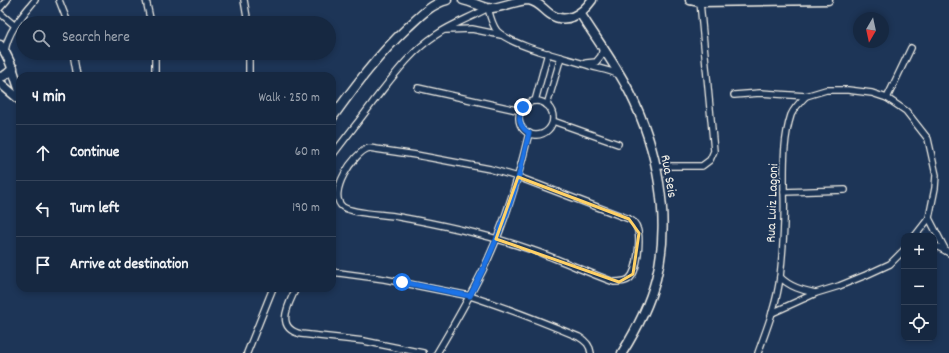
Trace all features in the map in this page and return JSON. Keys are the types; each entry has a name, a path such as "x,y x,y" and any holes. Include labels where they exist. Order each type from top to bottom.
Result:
{"street":[{"path":"0,8 7,0"},
{"path":"22,16 35,0"},
{"path":"59,0 65,16"},
{"path":"146,0 149,16"},
{"path":"244,0 247,16"},
{"path":"336,113 370,67 393,41 426,11 447,0"},
{"path":"463,0 488,8"},
{"path":"491,0 488,8 496,30 503,36"},
{"path":"336,151 417,50 454,24 488,8 522,0 541,3 551,15 560,18 571,18 580,13 590,1"},
{"path":"690,0 700,2 828,0"},
{"path":"656,166 702,166 710,160 714,151 700,2"},
{"path":"0,13 14,25"},
{"name":"Rua Seis","path":"580,13 621,76 639,111 650,142 660,191 662,218 661,242 656,277 645,311 622,353"},
{"path":"16,23 2,48 13,68 16,78"},
{"path":"444,31 472,29 489,32 548,53 608,70 621,76"},
{"path":"582,62 596,62 601,56 603,48"},
{"path":"887,98 911,48"},
{"path":"535,101 548,53"},
{"path":"547,105 561,57"},
{"path":"74,60 75,72"},
{"path":"155,60 155,72"},
{"path":"249,60 249,72"},
{"path":"0,77 10,73 13,68"},
{"path":"0,83 16,97"},
{"path":"418,88 521,111"},
{"path":"734,95 760,93 806,96 826,90 848,90 872,93 887,98 906,111 928,139 936,175 929,218 917,233"},
{"name":"Rua Luiz Lagoni","path":"758,353 772,313 780,277 784,192 783,165 786,143 792,114 806,96"},
{"path":"535,101 543,102 547,105 552,112 553,121 546,132 538,135 529,133 522,128 519,115 526,104 535,101"},
{"path":"553,121 618,144"},
{"path":"437,353 470,296 484,268 518,178 529,133"},
{"path":"369,148 399,152 466,164 518,178 632,221 637,226 639,233 636,265 633,274 628,279 619,282 614,282 553,257 496,239 422,221 348,209 339,201 337,196 338,189 355,158 362,151 369,148"},
{"path":"784,192 845,190"},
{"path":"929,218 948,252"},
{"path":"937,247 948,252"},
{"path":"772,313 816,293 839,286 890,264 901,253"},
{"path":"336,273 384,279 470,296 526,315 579,337 586,342 591,349 591,353"},
{"path":"780,277 786,283 800,289 816,293"},
{"path":"247,353 271,292"},
{"path":"294,292 285,315 287,324 293,331 301,334 364,341 423,353"}],"highlighted area":[{"path":"518,177 629,219 639,233 633,274 619,282 496,239"}],"route":[{"path":"402,282 470,296 484,268 508,208 518,178 529,133 525,131 520,124 519,115 523,107"}]}
